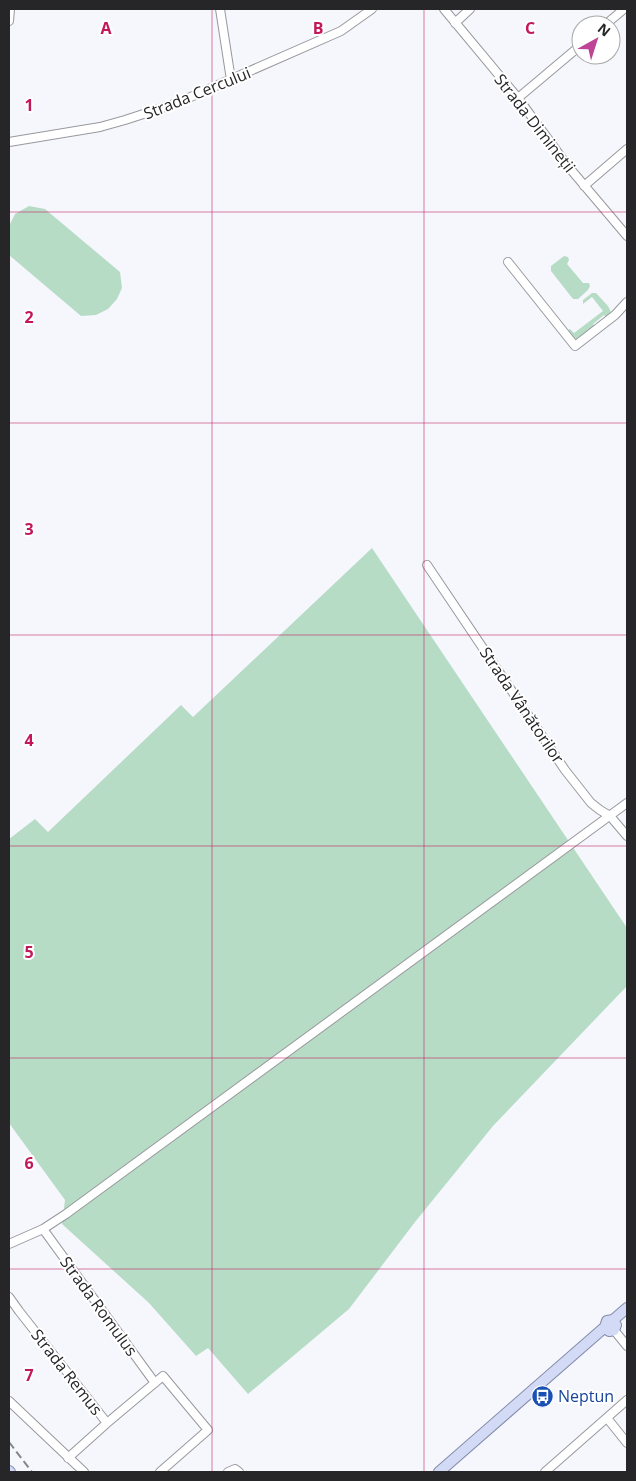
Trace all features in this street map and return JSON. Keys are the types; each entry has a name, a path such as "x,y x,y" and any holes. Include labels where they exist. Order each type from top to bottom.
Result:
{"main road":[{"path":"448,1472 611,1327 627,1308"},
{"path":"439,1472 627,1315"}],"street":[{"path":"9,21 10,9"},
{"path":"220,9 231,80"},
{"name":"Strada Cercului","path":"9,142 100,127 178,103 341,31 372,9"},
{"name":"Strada Dimineții","path":"444,9 518,98 567,165 627,236"},
{"path":"455,23 470,9"},
{"path":"518,98 571,53"},
{"path":"584,186 627,149"},
{"path":"508,262 575,346 615,315 627,302"},
{"name":"Strada Vânătorilor","path":"427,565 565,770 592,803 610,816 627,836"},
{"path":"9,1244 43,1229 74,1208 627,803"},
{"name":"Strada Romulus","path":"43,1229 155,1383"},
{"name":"Strada Remus","path":"9,1296 107,1423"},
{"path":"611,1327 627,1346"},
{"path":"68,1458 163,1376 208,1430 160,1472"},
{"path":"9,1400 84,1472"},
{"path":"545,1472 627,1400"},
{"path":"607,1418 627,1443"},
{"path":"228,1472 234,1468 239,1472"}],"green space":[{"path":"29,206 45,209 120,272 122,288 117,299 108,309 96,315 81,316 9,255 9,226 15,214"},
{"path":"564,256 568,257 567,264 583,283 589,283 590,286 578,299 573,299 551,271 551,266"},
{"path":"592,293 596,293 608,306 612,314 608,320 604,315 593,324 595,327 578,340 568,330 570,329 574,333 603,311 592,297 583,304 583,300"},
{"path":"372,548 627,928 627,986 493,1126 415,1222 349,1309 248,1394 208,1348 196,1356 149,1303 62,1224 65,1200 9,1123 9,839 35,819 48,832 181,705 193,717"}],"railway":[{"path":"9,1442 32,1472"}],"place":[{"name":"Neptun","path":"542,1396"}]}
